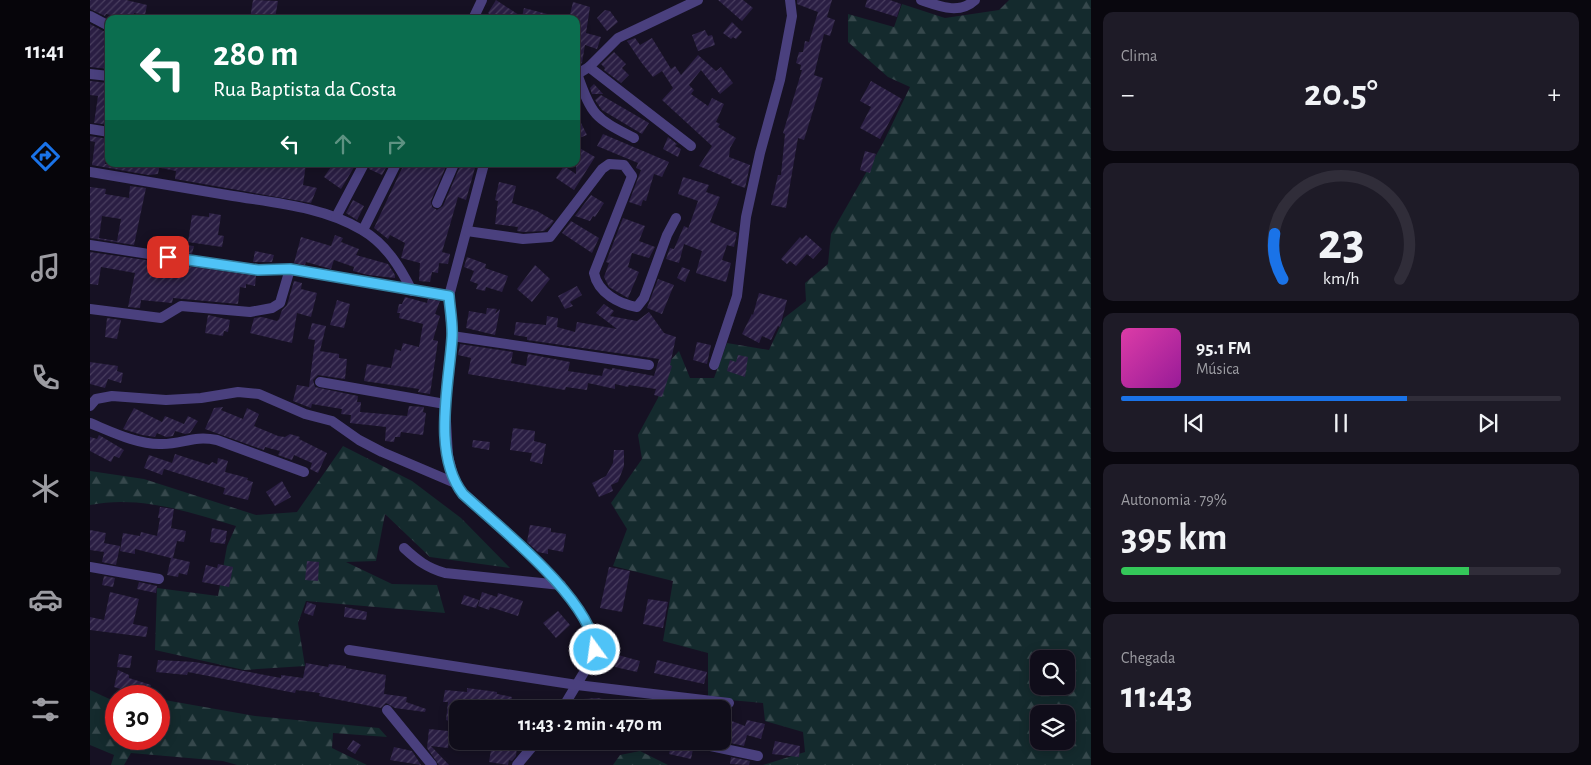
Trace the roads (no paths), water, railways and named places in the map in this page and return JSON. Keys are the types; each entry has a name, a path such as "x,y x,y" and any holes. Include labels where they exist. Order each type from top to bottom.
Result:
{"street":[{"path":"475,15 482,0"},
{"path":"580,73 589,67 618,38 698,0"},
{"path":"714,365 737,296 746,217 760,153 780,80 792,16 790,0"},
{"path":"921,0 944,4 953,8 975,0"},
{"path":"90,16 105,24"},
{"path":"589,67 691,146"},
{"path":"90,74 105,76"},
{"path":"580,83 588,104 595,114 634,138"},
{"path":"90,128 105,131"},
{"path":"467,232 523,238 550,237 602,169 609,164 618,163 624,165 632,176 594,273 599,286 604,291 627,305 638,307 644,298 667,236 676,218"},
{"path":"336,217 362,167"},
{"path":"364,230 395,167"},
{"path":"437,203 453,167"},
{"path":"483,167 449,296 452,336 445,404 448,456 455,483 463,494 561,585 583,616 594,640 592,658 568,700"},
{"path":"90,172 286,204 336,217 364,230 385,248 412,291"},
{"path":"90,245 247,269 269,271 290,269 449,296"},
{"path":"90,309 161,318 181,306 250,312 262,311 280,303 290,269"},
{"path":"452,336 649,365"},
{"path":"320,382 445,404"},
{"path":"90,406 96,399 112,396 166,400 201,398 238,392 260,394 305,414 332,421 382,452 455,483"},
{"path":"90,423 120,435 161,444 202,437 216,440 304,472"},
{"path":"404,548 430,569 445,573 561,585"},
{"path":"90,567 159,579"},
{"path":"349,650 577,685 704,700"},
{"path":"387,710 432,765"},
{"path":"517,765 530,750"},
{"path":"730,750 758,756"}]}
